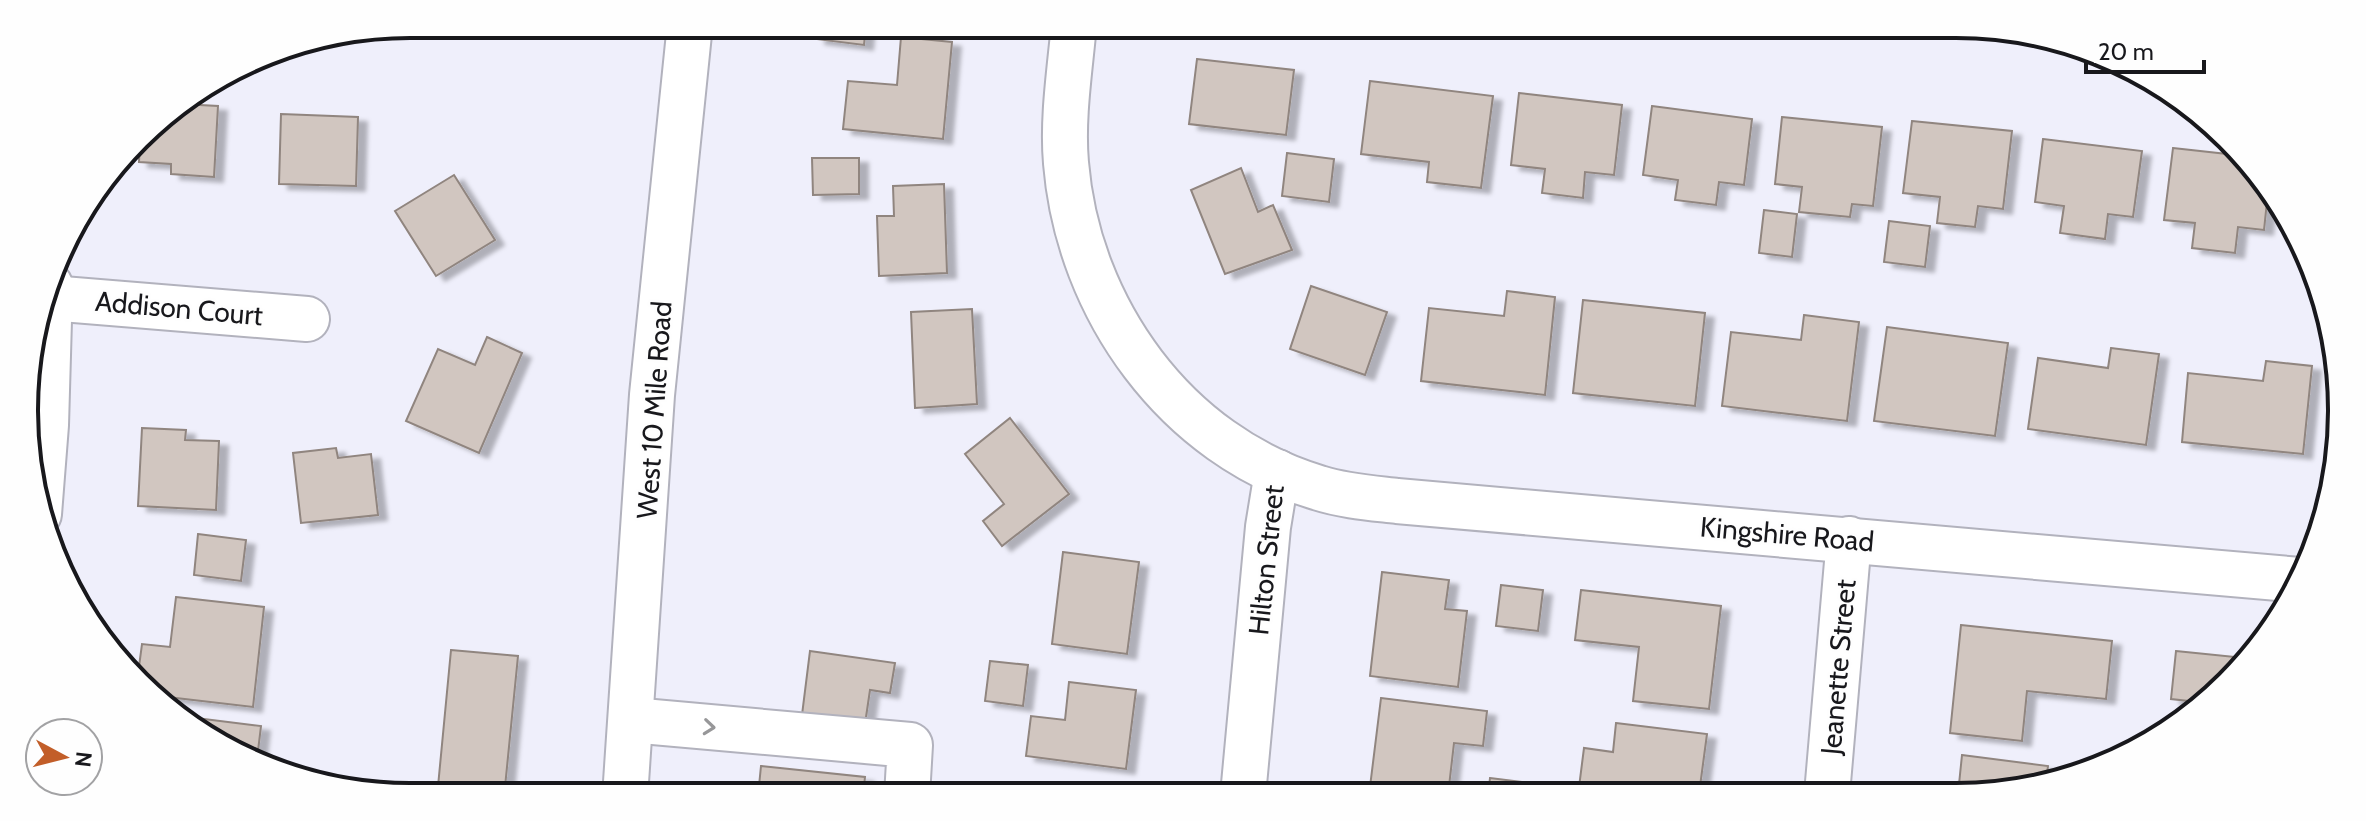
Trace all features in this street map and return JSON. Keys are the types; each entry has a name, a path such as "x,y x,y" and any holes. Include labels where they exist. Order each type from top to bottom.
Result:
{"street":[{"name":"West 10 Mile Road","path":"626,783 652,395 689,38"},
{"name":"Hilton Street","path":"1073,38 1066,162 1082,252 1101,298 1143,367 1174,401 1214,434 1277,472 1268,527 1244,783"},
{"name":"Addison Court","path":"57,293 307,319"},
{"path":"43,468 49,322"},
{"name":"Kingshire Road","path":"1277,472 1321,489 1397,501 2288,579"},
{"name":"Jeanette Street","path":"1828,783 1849,539"},
{"path":"631,720 910,745 908,783"}],"building":[{"path":"816,38 865,38 864,45"},
{"path":"901,38 952,42 943,139 843,129 848,81 897,85"},
{"path":"1197,59 1294,70 1286,135 1189,124"},
{"path":"1370,81 1493,96 1481,188 1427,182 1429,162 1361,154"},
{"path":"1519,93 1622,105 1614,175 1585,172 1583,198 1542,193 1545,169 1511,165"},
{"path":"198,105 218,106 214,177 171,174 171,164 139,162 139,155 147,147 184,115"},
{"path":"1652,106 1752,119 1744,185 1719,182 1716,205 1675,200 1678,180 1643,175"},
{"path":"281,114 358,117 356,186 279,184"},
{"path":"1782,117 1882,127 1873,206 1852,204 1850,217 1799,212 1802,187 1775,184"},
{"path":"1912,121 2012,131 2003,209 1978,206 1975,227 1937,223 1940,197 1903,193"},
{"path":"2043,139 2142,151 2133,217 2108,214 2105,239 2060,233 2064,206 2035,202"},
{"path":"2173,148 2225,154 2266,206 2264,230 2238,227 2235,253 2192,248 2195,223 2164,220"},
{"path":"1287,153 1334,159 1329,202 1282,196"},
{"path":"812,158 859,158 859,194 813,195"},
{"path":"1241,168 1258,212 1273,205 1292,250 1225,274 1191,190"},
{"path":"454,175 495,240 436,276 395,211"},
{"path":"944,184 947,273 879,276 877,216 894,216 893,186"},
{"path":"1764,210 1797,214 1792,257 1759,253"},
{"path":"1889,221 1930,226 1925,267 1884,262"},
{"path":"1311,286 1387,312 1365,375 1290,349"},
{"path":"1507,291 1555,297 1545,395 1421,381 1429,308 1504,316"},
{"path":"1583,300 1705,313 1695,406 1573,393"},
{"path":"972,309 977,404 915,408 911,312"},
{"path":"1804,315 1859,322 1847,421 1722,406 1731,332 1801,340"},
{"path":"1887,327 2008,343 1995,436 1874,421"},
{"path":"487,337 522,353 479,453 406,421 438,349 475,365"},
{"path":"2111,348 2159,354 2146,445 2028,429 2038,358 2108,368"},
{"path":"2266,361 2312,366 2303,454 2182,442 2188,373 2263,381"},
{"path":"1010,418 1069,494 1002,546 983,521 1004,504 965,454"},
{"path":"142,428 186,430 185,440 219,441 216,510 138,506"},
{"path":"336,448 338,458 371,454 378,515 301,523 293,453"},
{"path":"198,534 246,540 241,581 194,575"},
{"path":"1063,552 1139,562 1127,654 1052,644"},
{"path":"1382,572 1449,580 1445,609 1467,611 1458,687 1370,676"},
{"path":"1501,585 1543,590 1538,631 1496,626"},
{"path":"1581,590 1721,606 1709,709 1633,701 1639,647 1575,640"},
{"path":"176,597 264,607 253,707 173,698 139,666 142,644 170,647"},
{"path":"1961,625 2112,641 2106,699 2027,691 2022,741 1950,733"},
{"path":"451,650 518,656 505,783 438,783"},
{"path":"810,651 895,663 890,693 870,690 865,724 802,715"},
{"path":"2176,651 2235,657 2188,701 2171,699"},
{"path":"990,661 1028,665 1023,706 985,701"},
{"path":"1069,682 1136,690 1126,769 1026,756 1031,716 1065,720"},
{"path":"1381,698 1487,711 1483,746 1454,743 1449,783 1370,783"},
{"path":"202,719 261,726 258,750"},
{"path":"1616,723 1707,734 1700,783 1580,783 1584,748 1613,752"},
{"path":"1962,755 2048,766 2047,771 2028,776 1959,783"},
{"path":"761,766 865,777 864,783 759,783"},
{"path":"1490,778 1530,783 1489,783"}]}
